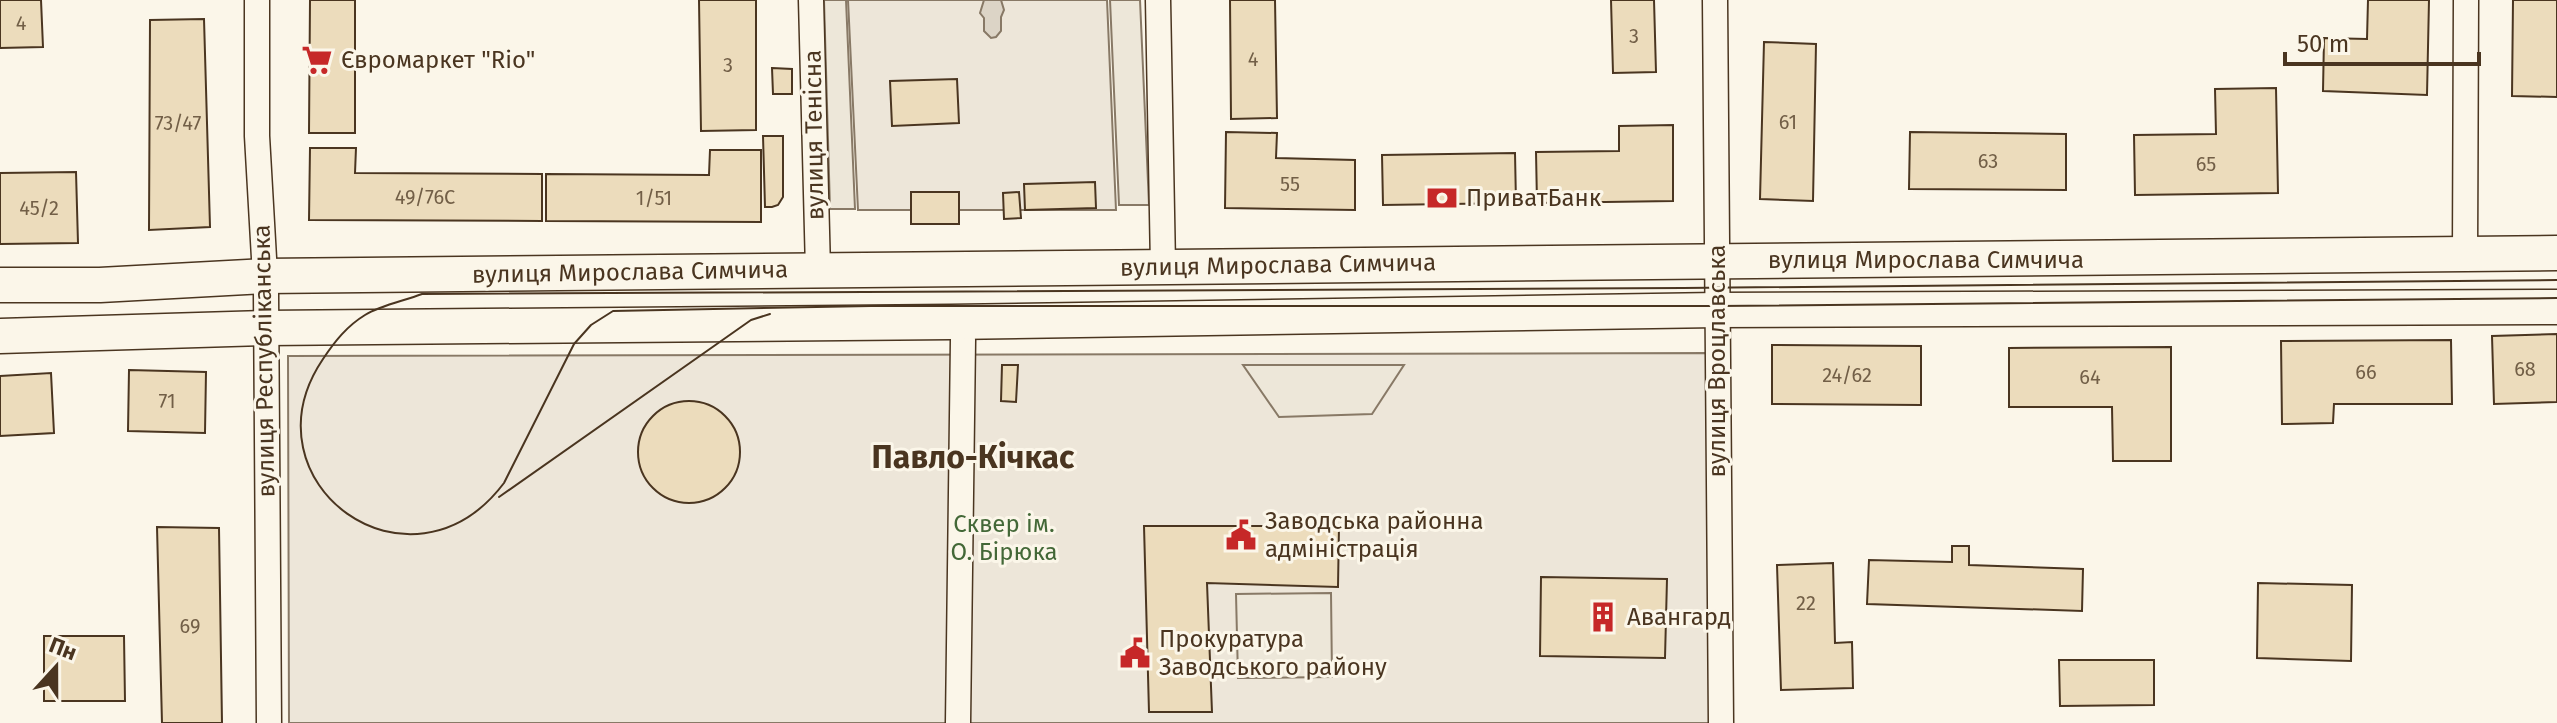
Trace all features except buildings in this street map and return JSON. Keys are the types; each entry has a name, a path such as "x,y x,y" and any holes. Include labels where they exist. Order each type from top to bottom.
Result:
{"street":[{"name":"вулиця Республіканська","path":"257,0 257,136 266,328 269,723"},
{"name":"вулиця Тенісна","path":"811,0 818,270"},
{"path":"1158,0 1163,266"},
{"name":"вулиця Вроцлавська","path":"1715,0 1721,723"},
{"path":"2465,254 2466,0"},
{"name":"вулиця Мирослава Симчича","path":"0,285 100,285 264,276 2557,253"},
{"name":"вулиця Мирослава Симчича","path":"0,336 266,328 903,323 1717,310 2557,307"},
{"path":"958,723 963,340"}],"green space":[{"path":"848,0 1107,0 1116,210 858,210"},
{"name":"Сквер ім. О. Бірюка","path":"1708,353 1720,723 289,723 288,356"}],"shaded area":[{"path":"824,0 846,0 855,209 830,209"},
{"path":"984,0 1001,0 1004,10 1001,31 996,37 991,38 984,31 984,18 980,13"},
{"path":"1110,0 1140,0 1149,205 1119,205"},
{"path":"1243,365 1404,365 1372,414 1279,417"},
{"path":"1331,593 1332,677 1238,678 1236,594"}],"tram line":[{"path":"2557,280 422,294 365,315 332,346 303,405 303,448 319,485 347,514 384,531 424,533 466,518 504,483 574,344 591,325 613,311 871,306 1717,306 2557,298"},
{"path":"499,497 751,320 770,314"}],"place":[{"name":"Євромаркет \"Rio\"","path":"317,60"},
{"name":"ПриватБанк","path":"1442,198"},
{"name":"Заводська районна адміністрація","path":"1241,535"},
{"name":"Авангард","path":"1603,617"},
{"name":"Прокуратура Заводського району","path":"1135,653"}],"district":[{"name":"Павло-Кічкас","path":"973,457"}]}
